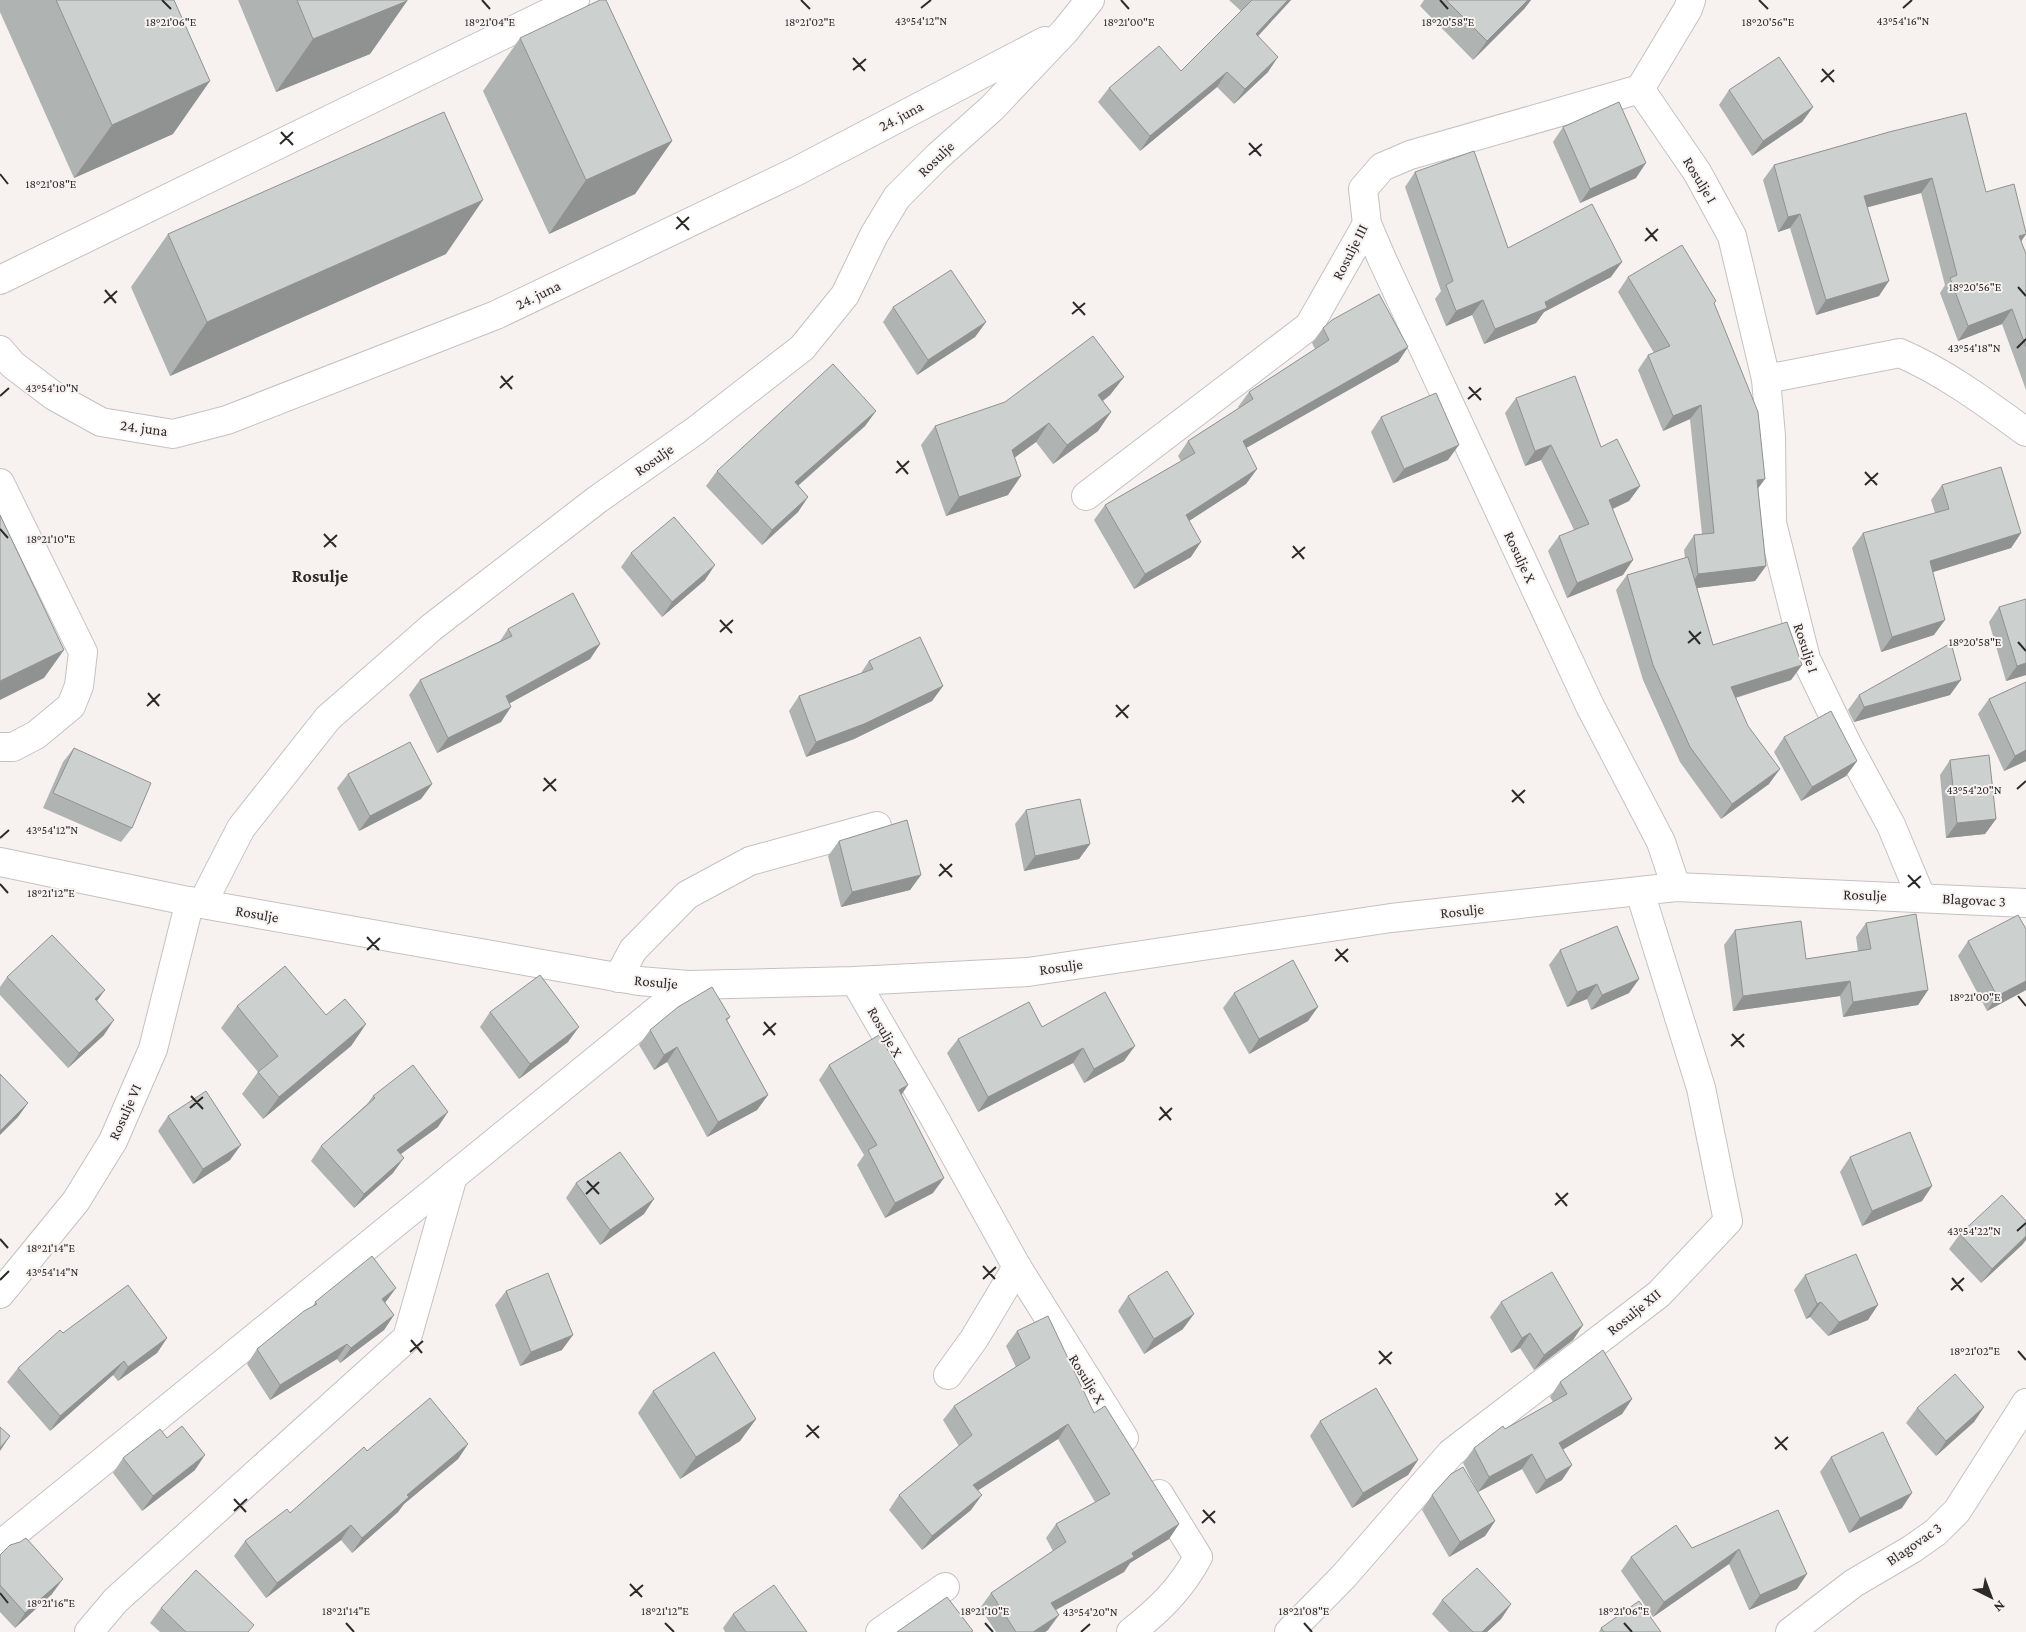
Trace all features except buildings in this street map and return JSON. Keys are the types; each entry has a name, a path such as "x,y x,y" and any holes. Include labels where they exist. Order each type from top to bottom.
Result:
{"street":[{"path":"0,280 575,0"},
{"name":"Rosulje","path":"196,903 241,828 328,718 432,627 598,499 695,432 802,348 846,295 874,235 897,197 937,157 992,108 1065,31 1090,0"},
{"path":"1640,89 1688,9 1691,0"},
{"name":"24. juna","path":"0,350 13,365 54,396 101,422 172,434 227,420 496,316 794,172 1065,31"},
{"name":"Rosulje III","path":"1086,496 1309,326 1368,224 1363,189 1382,167 1410,155 1640,89"},
{"name":"Rosulje I","path":"1640,89 1697,172 1732,236 1766,379 1771,436 1772,523 1806,659 1848,746 1891,825 1921,897"},
{"name":"Rosulje X","path":"1368,224 1590,706 1661,842 1676,887"},
{"path":"1766,379 1900,353 1972,393 2026,432"},
{"path":"0,483 83,652 79,686 71,706 36,735 13,747 0,747"},
{"path":"618,978 633,950 687,895 750,861 877,826"},
{"name":"Rosulje","path":"0,862 196,903 618,978 688,985 855,981 1028,972 1390,918 1676,887 1921,897"},
{"name":"Rosulje XII","path":"1289,1632 1344,1576 1451,1453 1659,1294 1728,1221 1700,1088 1640,892"},
{"name":"Blagovac 3","path":"1921,897 2026,903"},
{"name":"Rosulje VI","path":"0,1294 76,1201 113,1141 153,1049 196,903"},
{"name":"Rosulje X","path":"855,981 931,1112 1017,1267 1198,1557 1186,1579 1153,1615 1130,1632"},
{"path":"0,1545 688,985"},
{"path":"89,1632 116,1600 407,1338 453,1176"},
{"path":"948,1375 974,1339 1017,1267"},
{"name":"Blagovac 3","path":"1790,1632 1854,1583 1912,1549 1936,1532 1957,1511 2026,1403"},
{"path":"880,1632 945,1587"}],"district":[{"name":"Rosulje","path":"320,576"}]}
